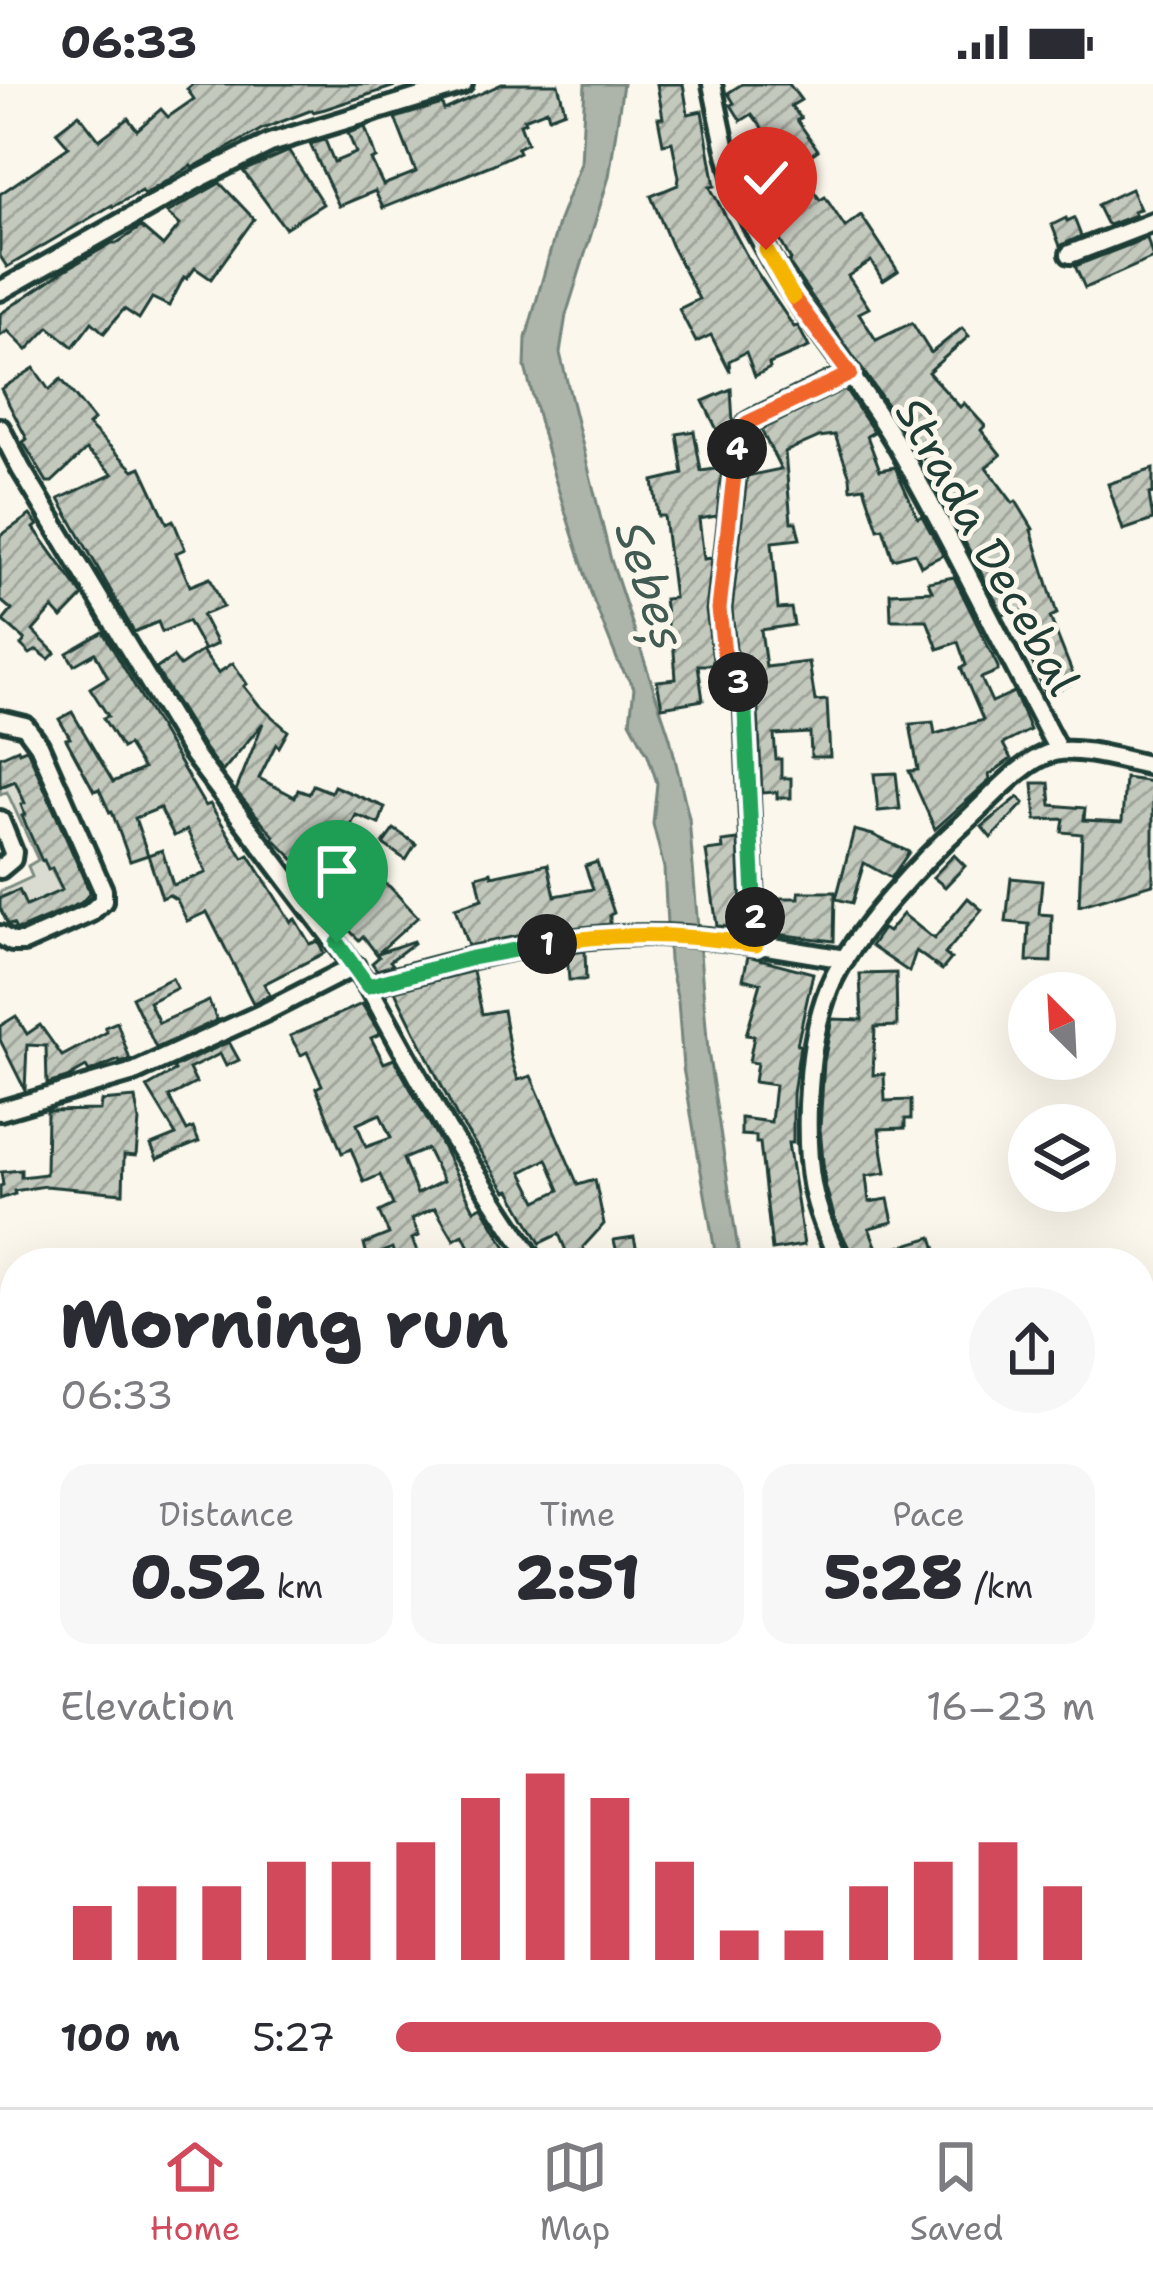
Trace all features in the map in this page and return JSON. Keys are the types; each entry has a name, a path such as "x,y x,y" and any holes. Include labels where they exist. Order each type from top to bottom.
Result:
{"street":[{"path":"0,291 270,143 463,84"},
{"name":"Strada Decebal","path":"712,84 743,205 790,292 901,451 1058,750 1025,768 916,869 844,958 831,983 814,1036 807,1161 815,1204 834,1248"},
{"path":"1070,254 1153,222"},
{"path":"756,945 744,692 724,653 719,609 738,441 747,423 850,374"},
{"path":"0,428 192,753 355,966 448,1131 525,1248"},
{"path":"0,720 25,726 40,745 104,890 103,901 90,914 24,942 0,935"},
{"path":"1058,750 1153,766"},
{"path":"0,820 13,859 0,869"},
{"path":"368,986 472,958 603,937 722,940 844,958"},
{"path":"0,1111 134,1072 355,966"}],"green space":[{"path":"20,779 23,817 62,890 32,904 28,911 19,890 0,898 0,892 32,877 28,866 38,860 7,792 0,794 0,785"}],"shaded area":[{"path":"585,84 623,84 609,177 566,315 560,353 611,560 670,738 689,818 708,1051 738,1248 714,1248 683,1068 678,1001 669,961 664,868 653,824 657,783 630,721 634,688 593,599 525,367 526,338 559,220 581,163"}],"building":[{"path":"193,84 395,86 262,129 152,190 112,205 7,267 0,256 0,194 69,147 56,132 79,114 99,140 128,118 137,130 161,109 168,117 194,99 187,89"},
{"path":"502,84 558,84 565,111 549,117 547,110 524,119 520,124 527,143 491,165 383,208 375,191 339,206 310,144 325,140 334,162 356,153 348,133 365,127 376,158 371,160 383,185 416,172 395,118 442,104 444,110"},
{"path":"657,84 683,84 688,114 702,111 715,186 710,187 750,262 809,347 769,364 770,368 755,376 746,352 729,361 730,372 711,335 696,342 679,309 699,299 651,196 678,185 679,177 672,142 663,144"},
{"path":"742,84 789,84 801,100 791,106 801,118 797,120 818,150 792,168 752,114 741,121 731,105 728,93"},
{"path":"289,151 323,204 285,228 243,171"},
{"path":"799,171 845,227 861,215 898,271 883,281 871,261 848,276 869,308 859,313 876,340 912,323 931,353 962,328 969,336 928,372 985,426 981,430 1001,455 986,467 1033,529 1057,614 1050,617 1076,682 1046,695 1011,612 1003,615 928,473 932,469 788,262 756,197"},
{"path":"220,183 254,219 211,279 195,268 184,277 169,306 152,298 139,319 124,309 104,333 92,322 73,347 49,327 27,350 8,331 0,336 0,314 112,243 141,227 163,246 180,225 167,213"},
{"path":"1131,189 1140,209 1133,211 1135,215 1106,223 1097,205"},
{"path":"1074,218 1081,236 1060,246 1052,225"},
{"path":"1147,238 1153,258 1085,288 1075,266"},
{"path":"34,368 49,390 61,379 94,420 88,425 134,470 141,467 185,549 176,553 190,586 210,578 223,607 202,615 217,644 204,650 188,621 162,632 158,622 134,632 59,499 113,474 86,450 47,482 23,442 27,439 1,389"},
{"path":"731,389 733,423 720,436 703,401"},
{"path":"845,389 874,432 867,436 880,470 895,467 918,518 922,516 943,555 921,566 915,553 893,559 864,487 851,489 835,435 785,452 791,522 796,522 800,539 772,542 778,609 791,608 794,625 761,630 766,667 809,662 815,701 827,700 830,757 811,757 810,733 774,735 781,778 791,778 791,798 777,798 777,792 762,793 757,690 748,656 740,657 736,649 732,609 747,476 781,469 761,430"},
{"path":"694,431 701,471 722,468 717,516 699,519 704,559 712,558 706,610 713,660 712,665 698,665 703,700 662,707 657,681 676,679 664,599 674,598 664,516 658,516 653,481 683,474 677,434"},
{"path":"1153,469 1153,493 1149,494 1153,520 1123,530 1108,484"},
{"path":"30,515 38,525 34,528 83,596 62,618 53,608 33,631 55,653 49,659 37,650 30,654 21,645 25,640 3,621 12,610 0,600 0,536"},
{"path":"954,577 998,667 981,678 992,702 1014,692 1030,730 1003,744 1011,759 935,829 909,771 918,770 910,724 933,722 935,734 983,720 961,668 966,665 958,642 938,649 927,620 891,620 890,593 932,591 928,582"},
{"path":"103,632 205,806 210,804 243,858 249,855 291,922 295,919 310,944 318,941 324,953 264,984 270,995 253,1003 207,912 187,921 177,900 169,895 162,898 148,855 130,861 112,812 99,789 94,791 59,719 72,712 113,782 143,769 128,745 122,748 90,688 108,677 95,653 74,665 67,653","holes":["160,808 174,836 187,830 206,873 173,885 162,850 148,855 135,818"]},
{"path":"202,651 218,673 233,663 259,705 288,731 259,778 295,797 298,790 309,794 313,785 331,792 334,786 385,807 379,824 356,815 344,839 352,843 344,856 390,887 418,917 378,953 413,941 390,961 393,965 377,970 372,963 379,957 363,936 359,940 349,930 352,927 331,907 335,901 273,838 236,791 263,723 222,772 156,669 173,657 180,666"},
{"path":"18,749 28,751 90,893 81,903 21,929 8,925 0,898 19,890 26,906 62,890 52,868 48,870 42,861 22,816 25,803 15,781 0,787 0,757"},
{"path":"896,773 900,809 878,811 874,774"},
{"path":"1125,778 1153,782 1153,884 1079,906 1082,834 1062,832 1064,819 1036,820 1033,783 1049,783 1051,805 1085,808 1084,820 1122,822"},
{"path":"1018,797 1024,803 991,838 982,827"},
{"path":"394,829 416,844 406,860 383,844"},
{"path":"854,830 909,852 891,878 864,863 852,903 836,899"},
{"path":"738,840 742,928 717,926 706,851 723,849 722,842"},
{"path":"954,855 965,866 945,887 933,877"},
{"path":"597,862 614,913 610,924 541,931 468,946 455,908 482,899 477,876 548,864 555,896 593,889 585,866"},
{"path":"1011,878 1042,881 1039,914 1052,915 1051,962 1027,961 1029,924 1006,922"},
{"path":"799,892 835,892 834,941 768,933 767,898 799,898"},
{"path":"968,898 982,910 945,954 951,959 942,970 916,951 909,972 871,946 903,914 934,939"},
{"path":"585,951 586,980 569,980 567,954"},
{"path":"748,956 813,973 797,1045 793,1143 788,1143 804,1245 772,1248 760,1143 756,1136 741,1135 741,1118 771,1122 775,1085 754,1082 757,1063 749,1062 754,1036 746,1035 761,983 743,979"},
{"path":"473,971 482,1014 503,1010 518,1080 531,1076 578,1185 595,1180 604,1224 583,1248 565,1248 559,1234 540,1243 510,1190 506,1191 456,1115 395,991","holes":["547,1159 560,1190 537,1201 522,1172"]},
{"path":"896,973 897,1026 875,1027 873,1075 884,1074 885,1101 911,1100 911,1119 905,1119 905,1128 879,1129 886,1173 866,1176 869,1202 888,1199 893,1222 869,1228 877,1248 849,1248 835,1219 825,1184 820,1128 832,1019 862,1020 860,974"},
{"path":"172,978 177,988 149,1002 159,1023 209,1001 217,1020 156,1048 132,997"},
{"path":"362,1004 380,1034 371,1038 384,1063 394,1059 474,1210 482,1206 506,1248 470,1248 463,1235 454,1240 435,1208 412,1219 419,1236 412,1239 416,1248 365,1248 364,1244 389,1234 379,1212 393,1205 380,1175 364,1182 351,1149 342,1153 316,1088 322,1085 307,1052 301,1055 290,1036","holes":["380,1114 391,1138 366,1147 357,1124","427,1149 443,1181 417,1194 403,1159"]},
{"path":"16,1016 27,1034 40,1025 62,1056 117,1022 130,1060 89,1072 86,1067 47,1084 46,1046 27,1045 25,1090 0,1040 0,1026"},
{"path":"229,1042 239,1060 226,1066 220,1054 189,1069 196,1083 169,1097 187,1131 193,1128 199,1142 157,1159 151,1145 176,1135 147,1087 175,1071 173,1068"},
{"path":"135,1098 139,1121 136,1156 124,1155 123,1193 45,1186 14,1191 0,1199 1,1172 21,1170 21,1177 46,1174 47,1111 100,1110 101,1101"},
{"path":"634,1237 636,1248 616,1248 614,1240"},
{"path":"932,1237 935,1248 896,1248"}],"route":[{"path":"337,943 368,986 472,958 603,937 655,935 756,945 744,692 724,653 719,609 738,441 747,423 850,374 790,292 766,250"}],"water label":[{"name":"Sebeș","path":"651,585"}]}
